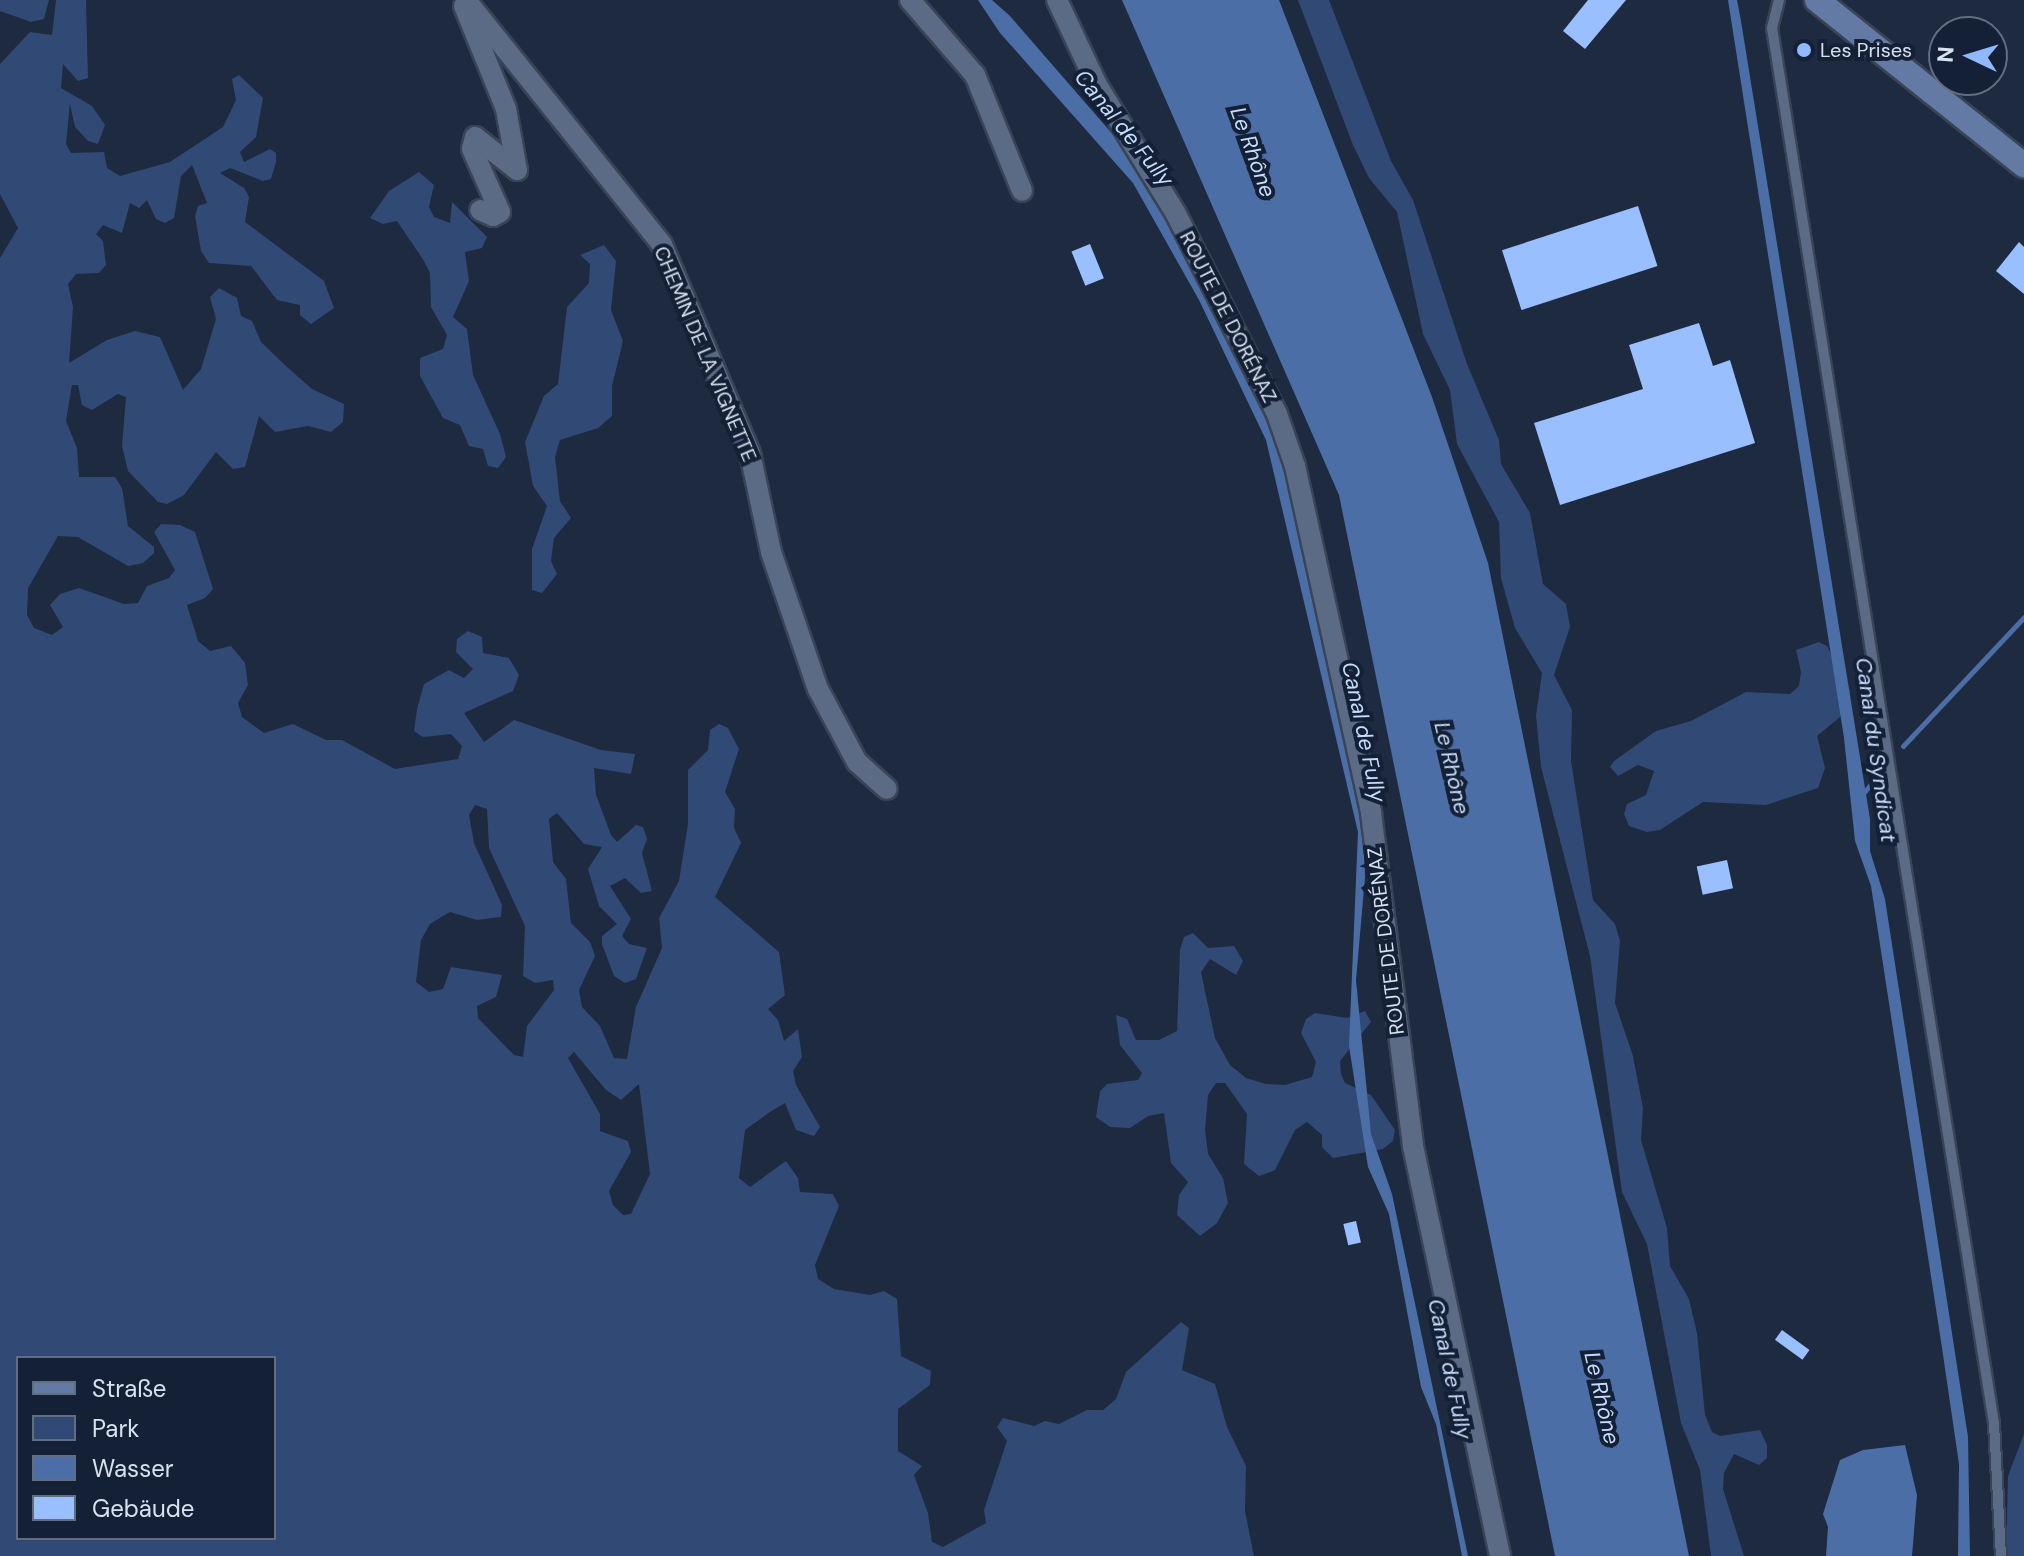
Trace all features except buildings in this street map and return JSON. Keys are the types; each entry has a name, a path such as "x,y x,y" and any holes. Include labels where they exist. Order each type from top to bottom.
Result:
{"main road":[{"path":"1817,0 2024,165"}],"street":[{"path":"463,0 506,109 517,170 513,172 482,138 475,137 472,149 500,208 493,216 480,210"},
{"name":"CHEMIN DE LA VIGNETTE","path":"463,0 662,245 750,453 771,552 818,689 857,762 887,789"},
{"path":"910,0 975,75 1022,191"},
{"name":"ROUTE DE DORÉNAZ","path":"1057,0 1104,98 1172,205 1277,414 1295,466 1371,813 1413,1146 1500,1556"}],"lane":[{"path":"1779,0 1772,28 1990,1394 2000,1480 2001,1556"}],"green space":[{"path":"0,0 49,0 44,19 31,22 0,11"},
{"path":"56,0 86,0 88,78 78,81 63,64 61,88 92,106 105,125 98,144 88,141 75,127 70,104 66,144 71,153 104,152 107,168 120,176 170,162 223,127 236,100 232,79 239,75 263,98 256,137 240,152 244,162 270,149 276,153 276,162 271,179 263,181 230,168 220,173 244,188 249,197 245,222 324,281 334,308 311,324 300,315 300,305 277,300 251,266 209,263 201,251 195,216 198,206 207,203 192,165 181,176 174,218 165,223 156,219 147,200 139,208 130,203 122,233 103,225 96,234 103,241 106,265 99,273 76,274 68,284 73,307 69,363 107,340 135,331 160,337 183,390 201,369 216,319 210,297 219,288 237,298 241,316 252,321 261,342 287,367 312,389 344,404 343,422 331,432 308,426 275,432 259,416 245,467 233,469 216,452 184,495 167,504 158,502 128,471 122,446 126,397 118,394 92,410 82,405 78,385 72,385 66,421 77,448 79,477 115,477 122,488 128,526 154,547 154,553 143,563 128,566 78,537 58,536 28,588 27,615 34,628 52,635 63,627 50,605 60,594 79,588 124,604 138,603 147,586 169,578 175,570 154,532 161,524 180,525 195,532 213,589 205,598 187,605 198,641 210,651 231,646 245,663 248,685 238,703 242,717 264,733 293,724 326,740 342,740 395,769 458,759 462,746 451,734 423,737 414,731 417,709 424,684 449,670 464,678 473,669 456,652 457,639 468,631 482,637 483,653 509,658 519,675 513,691 464,713 484,742 514,720 601,750 635,754 631,774 594,768 596,795 611,835 617,842 636,825 643,827 647,839 642,853 652,891 641,893 625,878 610,886 631,919 622,936 629,944 647,948 636,979 625,983 614,976 602,944 602,936 617,924 599,906 588,869 602,847 584,844 557,813 549,819 553,862 566,879 571,923 590,942 595,956 579,990 582,1007 600,1026 614,1058 627,1059 636,1007 662,948 659,918 679,881 688,824 688,770 708,750 710,730 719,724 728,728 739,749 725,792 735,809 734,828 741,843 715,897 779,952 785,995 768,1009 778,1020 784,1041 798,1029 802,1057 793,1071 796,1085 820,1127 814,1136 796,1130 785,1103 770,1112 745,1130 739,1178 750,1187 786,1161 798,1178 800,1192 833,1194 839,1206 815,1265 818,1279 834,1289 870,1295 884,1291 897,1299 901,1356 931,1371 930,1385 898,1409 898,1451 922,1466 914,1475 928,1513 932,1542 943,1547 986,1523 984,1510 1007,1441 997,1427 1003,1418 1034,1426 1045,1421 1059,1424 1087,1410 1103,1410 1116,1399 1126,1372 1181,1322 1189,1328 1182,1370 1215,1384 1227,1427 1246,1466 1245,1511 1254,1556 0,1556 0,258 18,228 0,194 0,64 30,32 52,35","holes":["475,805 487,809 489,848 525,926 523,976 535,983 553,980 554,990 527,1026 523,1057 514,1055 478,1018 477,1006 496,997 502,975 451,967 443,989 429,992 416,982 421,940 430,924 450,912 477,920 501,917 502,905 474,843 469,815","574,1052 606,1090 621,1100 639,1084 650,1174 631,1214 623,1215 613,1205 609,1191 631,1152 628,1141 600,1131 600,1114 568,1058"]},
{"path":"1298,0 1329,0 1391,161 1413,200 1467,364 1499,440 1501,464 1530,513 1543,584 1566,604 1570,627 1554,675 1572,710 1571,761 1593,900 1615,924 1620,941 1615,1003 1633,1056 1643,1108 1641,1140 1667,1228 1670,1266 1689,1299 1697,1333 1705,1415 1712,1432 1720,1436 1760,1430 1767,1445 1767,1458 1759,1465 1734,1454 1724,1473 1723,1489 1744,1556 1711,1556 1700,1470 1681,1423 1647,1244 1622,1192 1590,956 1541,767 1536,716 1542,673 1515,628 1501,578 1499,522 1457,444 1450,390 1423,334 1397,212 1369,178 1353,145"},
{"path":"419,172 434,185 429,207 434,217 450,223 452,202 487,237 482,248 465,252 469,281 453,317 467,329 473,375 500,434 506,457 498,468 488,466 483,449 469,446 460,425 443,418 420,376 420,358 443,349 447,335 431,307 430,273 424,261 397,221 383,224 370,218 389,191"},
{"path":"604,245 616,261 611,310 623,341 612,386 612,416 598,428 560,440 555,457 560,501 571,518 554,538 551,561 557,574 542,593 532,590 532,549 547,506 533,486 525,442 544,396 558,384 567,307 589,283 590,264 580,255"},
{"path":"1819,642 1827,646 1850,691 1840,717 1817,736 1825,768 1818,788 1766,805 1703,802 1660,830 1647,832 1629,826 1624,814 1627,804 1646,795 1654,771 1638,765 1618,776 1610,767 1614,761 1656,731 1691,721 1746,692 1790,694 1799,686 1801,672 1796,650"},
{"path":"1193,933 1208,948 1234,946 1243,961 1236,975 1210,959 1201,972 1215,1038 1230,1065 1246,1078 1266,1084 1285,1085 1312,1077 1316,1062 1301,1033 1306,1019 1315,1013 1347,1018 1365,1011 1371,1022 1340,1061 1341,1074 1345,1083 1371,1095 1395,1130 1393,1141 1383,1149 1333,1158 1322,1147 1322,1135 1307,1122 1295,1130 1275,1170 1259,1176 1244,1164 1247,1114 1225,1083 1216,1083 1208,1095 1205,1130 1208,1154 1223,1178 1228,1203 1217,1223 1200,1236 1177,1215 1179,1195 1188,1182 1171,1163 1164,1113 1148,1116 1130,1128 1110,1127 1096,1117 1100,1091 1107,1084 1138,1080 1142,1073 1120,1045 1116,1015 1127,1019 1136,1040 1159,1040 1177,1031 1180,950 1184,937"},
{"path":"2024,1434 2024,1556 2006,1556 2008,1476"}],"water":[{"name":"Canal de Fully","path":"978,0 992,0 1010,16 1142,168 1282,444 1363,813 1365,877 1356,980 1371,1134 1392,1194 1468,1556 1462,1556 1436,1424 1421,1387 1389,1214 1368,1167 1349,1046 1358,832 1266,440 1199,300 1133,183 1000,33"},
{"name":"Le Rhône","path":"1122,0 1279,0 1432,397 1488,563 1689,1556 1555,1556 1339,495"},
{"name":"Canal du Syndicat","path":"1728,0 1737,0 1741,21 1870,819 1870,851 1885,899 1968,1437 1970,1556 1958,1556 1959,1464 1942,1348 1871,886 1855,841 1844,738"},
{"path":"1905,1445 1917,1495 1912,1556 1826,1556 1828,1527 1823,1514 1840,1460 1863,1450"}],"waterway":[{"path":"1903,746 2024,617"},
{"path":"1860,797 1880,773"}],"place":[{"name":"Les Prises","path":"1804,50"}]}
